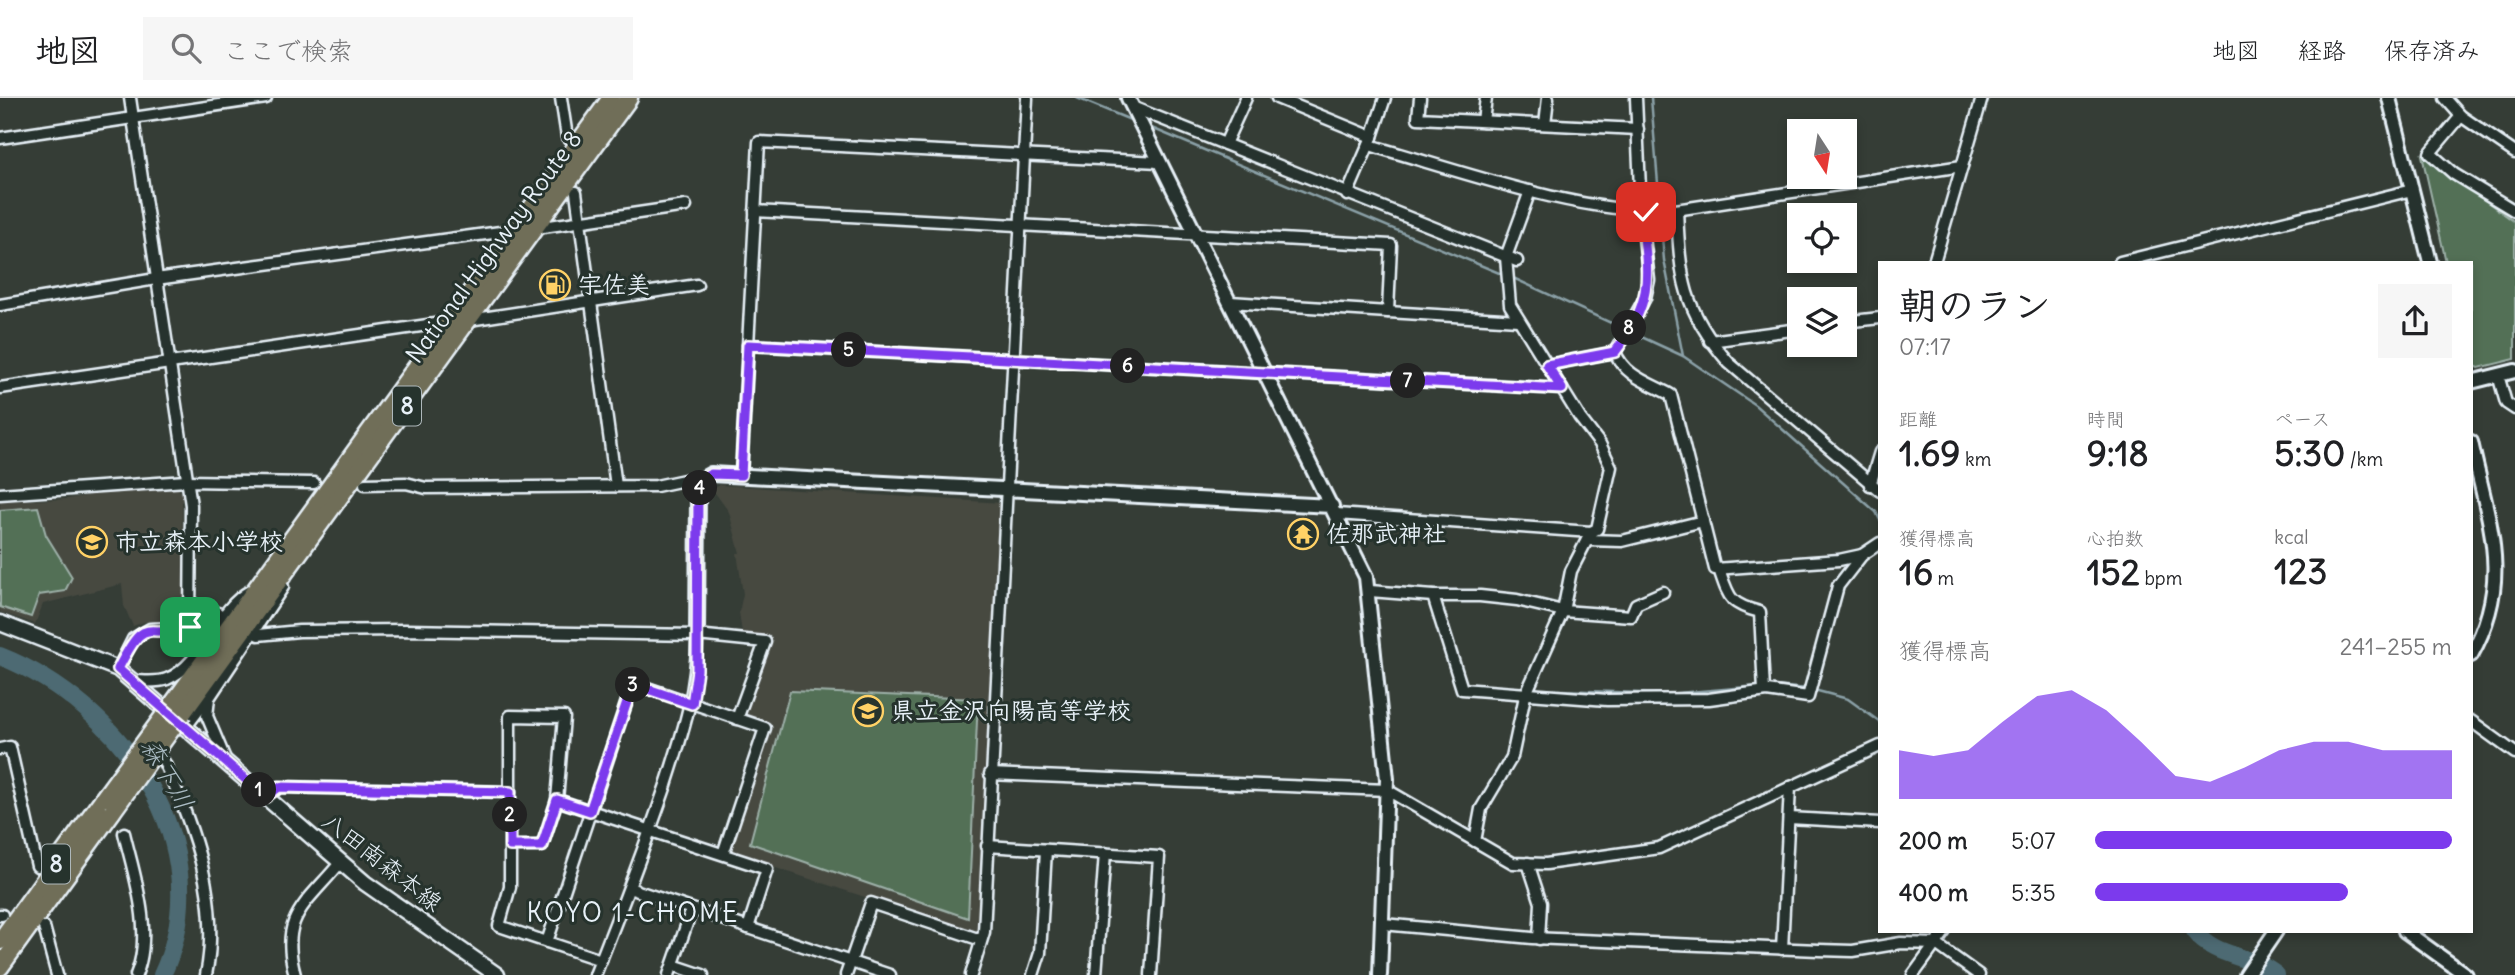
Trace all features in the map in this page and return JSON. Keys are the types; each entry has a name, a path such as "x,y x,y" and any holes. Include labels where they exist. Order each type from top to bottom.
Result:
{"highway":[{"name":"National Highway Route 8","path":"181,714 255,589 611,98"},
{"name":"National Highway Route 8","path":"0,941 181,714 320,527 629,98"},
{"name":"National Highway Route 8","path":"0,967 107,805"}],"main road":[{"name":"八田南森本線","path":"0,623 118,669 181,714 226,761 340,863 497,975"}],"street":[{"path":"130,98 191,505 190,627"},
{"path":"0,138 266,98"},
{"path":"561,98 567,137"},
{"path":"971,975 981,940 1027,98"},
{"path":"1226,144 1246,98"},
{"path":"1277,98 1371,141 1530,191 1643,212 1673,210 1962,166"},
{"path":"1347,195 1371,141 1385,98"},
{"path":"1420,98 1418,118 1638,129"},
{"path":"1483,121 1486,98"},
{"path":"1545,124 1548,98"},
{"path":"1636,98 1649,280 1638,312 1617,350 1618,359 1643,383 1671,395 1714,569 1839,560 1864,554"},
{"path":"1934,261 1982,98"},
{"path":"2389,98 2430,261"},
{"path":"2445,98 2461,116 2515,153"},
{"path":"1131,105 1510,260"},
{"path":"1131,105 1334,510 1370,591 1387,790 1380,975"},
{"path":"2461,116 2430,153 2454,174 2515,211"},
{"path":"741,475 759,142 1160,162"},
{"path":"2124,261 2412,190"},
{"path":"1475,841 1481,809 1512,757 1525,696 1563,611 1571,571 1589,536 1597,529 1611,467 1600,444 1562,389 1510,304 1510,260 1530,191"},
{"path":"576,192 616,486"},
{"path":"536,228 686,206"},
{"path":"1673,210 1686,294 1696,320 1710,341 1729,363 1878,490"},
{"path":"755,211 1391,245 1388,312"},
{"path":"0,305 156,279 515,230"},
{"path":"469,320 697,285"},
{"path":"1230,302 1518,320"},
{"path":"1857,321 1878,318"},
{"path":"0,388 448,322"},
{"path":"1710,341 1787,331"},
{"path":"748,345 1562,389"},
{"path":"1547,365 1617,350"},
{"path":"2473,381 2515,371"},
{"path":"2498,375 2507,403 2515,409"},
{"path":"2473,451 2497,561 2494,596 2486,629 2473,651"},
{"path":"1870,485 1878,459"},
{"path":"365,484 406,484 426,488 656,486 702,479 711,474 741,475 1334,510 1622,541 1703,521"},
{"path":"595,975 651,831 692,704 697,670 698,495 702,479"},
{"path":"0,494 186,481 314,484"},
{"path":"226,761 207,716 209,698 320,527"},
{"path":"1433,596 1462,689 1525,696 1607,700 1709,699 1764,691 1808,697 1839,586 1864,554 1878,544"},
{"path":"1719,569 1729,598 1739,607 1760,612 1764,691"},
{"path":"134,681 161,681 180,672 236,598 255,589"},
{"path":"1370,591 1517,600 1563,611 1632,616 1636,604 1663,592"},
{"path":"118,669 133,639 149,629 199,625 211,614 218,613"},
{"path":"258,635 299,631 405,629 697,635 765,642 737,719"},
{"path":"547,942 633,684 765,729 723,854"},
{"path":"181,714 209,698"},
{"path":"510,846 542,846 557,800 564,717 510,716 510,792 510,846 510,887 499,926 601,960"},
{"path":"2473,722 2515,754"},
{"path":"0,749 10,747 37,866"},
{"path":"990,774 1387,790 1513,863 1528,863 1659,848 1878,747"},
{"path":"164,762 186,812 201,861 209,909 210,939 206,975"},
{"path":"266,797 279,787 510,792"},
{"path":"1782,949 1790,788"},
{"path":"557,800 767,869 748,928"},
{"path":"1789,818 1878,823"},
{"path":"124,833 141,918 141,946 136,975"},
{"path":"987,846 1159,857 1151,975"},
{"path":"1033,975 1040,953 1046,850"},
{"path":"1096,975 1105,853"},
{"path":"295,975 288,951 289,927 340,863"},
{"path":"1528,863 1542,903 1539,939"},
{"path":"629,888 890,975"},
{"path":"846,975 871,903 981,940"},
{"path":"692,909 671,970 703,975"},
{"path":"1383,924 1539,939 1782,949 1853,951 1901,943 1936,944 1979,975"},
{"path":"44,927 57,975"},
{"path":"1913,975 1944,933"},
{"path":"2246,975 2274,933"},
{"path":"2408,933 2466,975"}],"shaded area":[{"name":"県立金沢向陽高等学校","path":"719,485 1002,503 979,929 975,933 733,854 730,849 772,724 746,714 745,708 769,641 766,636 742,633 739,612 743,594 737,553 740,553 729,512 713,490"},
{"name":"市立森本小学校","path":"177,487 182,493 184,619 179,624 144,622 133,626 124,606 122,584 43,604 35,624 0,612 0,501 67,499 115,491"}],"green space":[{"path":"2422,155 2515,222 2515,359 2479,368 2473,365 2473,261 2446,261"},
{"path":"38,507 46,535 72,577 65,591 39,595 31,617 0,607 0,510"},
{"path":"790,691 978,699 968,918 750,843"}],"waterway":[{"path":"1077,98 1133,121"},
{"path":"1651,98 1660,208"},
{"path":"1149,127 1504,275"},
{"path":"1660,214 1664,260 1683,356"},
{"path":"1511,277 1683,356 1755,405 1878,516"},
{"name":"森下川","path":"0,656 44,678 85,708 121,744 149,785 169,830 179,877 178,926 162,975"},
{"path":"1766,685 1808,689"},
{"path":"1534,689 1666,694 1759,686"},
{"path":"1814,690 1848,699 1878,721"},
{"path":"2196,933 2212,946 2255,963 2276,975"}],"place":[{"name":"宇佐美","path":"555,285"},
{"name":"佐那武神社","path":"1303,534"},
{"name":"市立森本小学校","path":"92,542"},
{"name":"県立金沢向陽高等学校","path":"868,711"}],"district":[{"name":"KOYO 1-CHOME","path":"633,913"}],"route":[{"path":"190,627 182,630 149,629 133,639 118,669 266,797 279,787 510,792 510,846 542,846 557,800 590,811 633,684 692,704 697,670 698,495 702,479 711,474 741,475 748,345 1562,389 1547,365 1615,352 1645,298 1649,280 1641,212 1646,212"}]}
